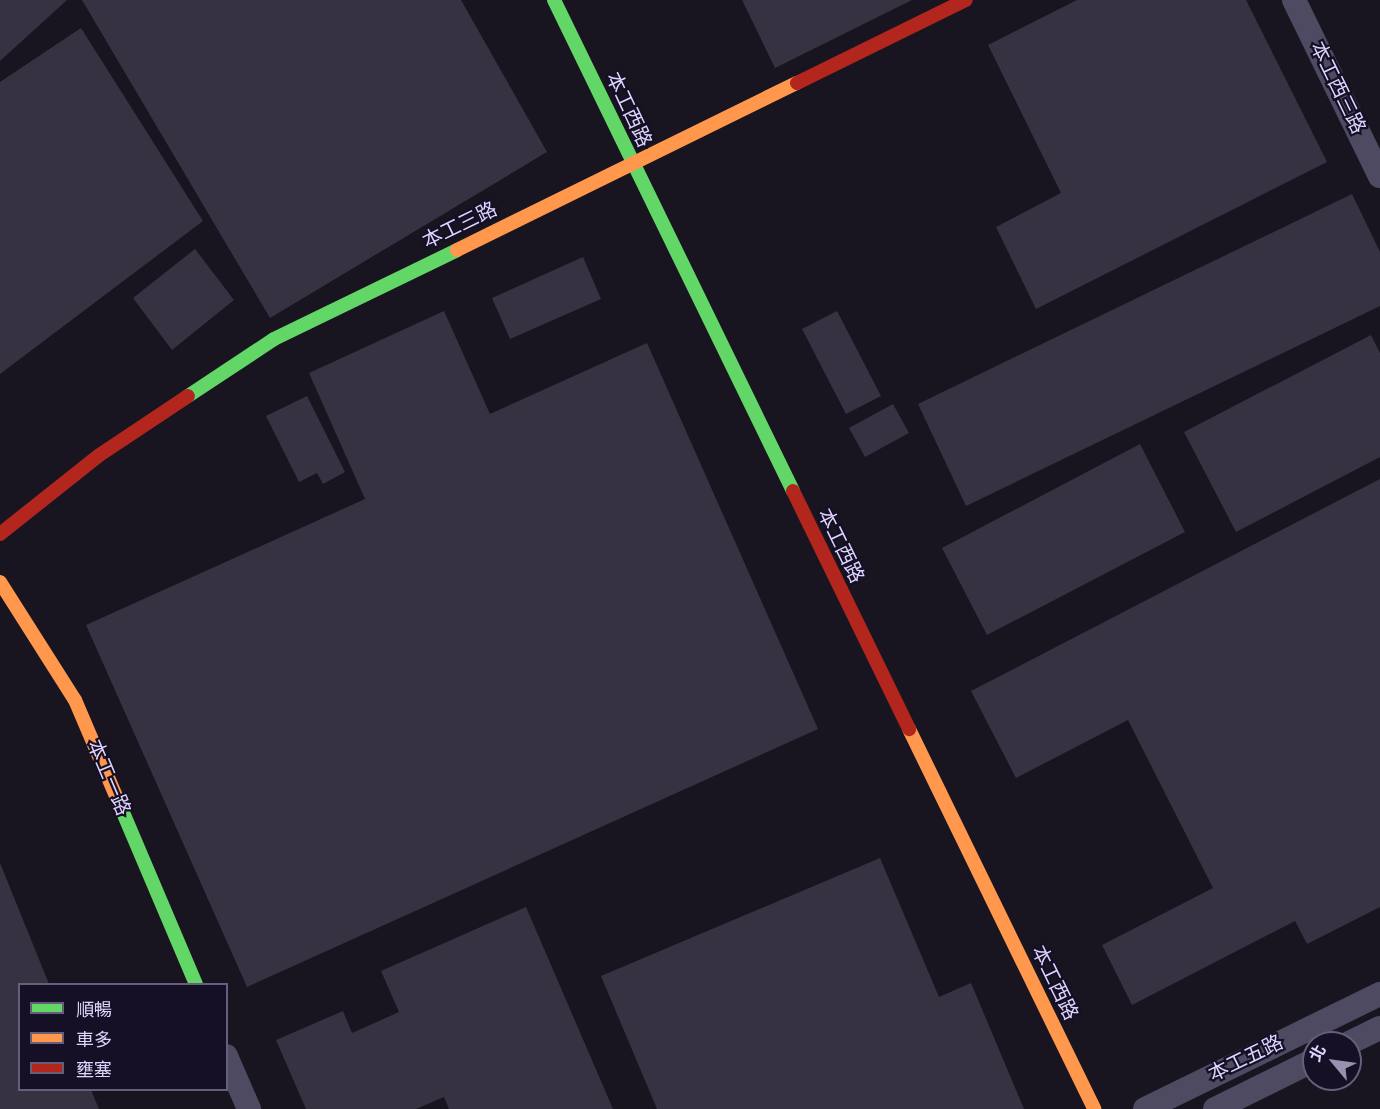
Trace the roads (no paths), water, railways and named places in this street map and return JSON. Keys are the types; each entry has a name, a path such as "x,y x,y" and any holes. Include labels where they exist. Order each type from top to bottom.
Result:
{"street":[{"name":"本工西路","path":"554,0 1094,1109"},
{"name":"本工三路","path":"0,534 98,456 274,339 966,0"},
{"name":"本工西三路","path":"1294,0 1380,176"},
{"name":"本工一路","path":"0,582 75,700 196,983"},
{"name":"本工五路","path":"1145,1109 1380,994"},
{"path":"1362,1037 1380,1028"},
{"path":"228,1061 249,1109"},
{"name":"本工五路","path":"1215,1109 1302,1066"}]}
